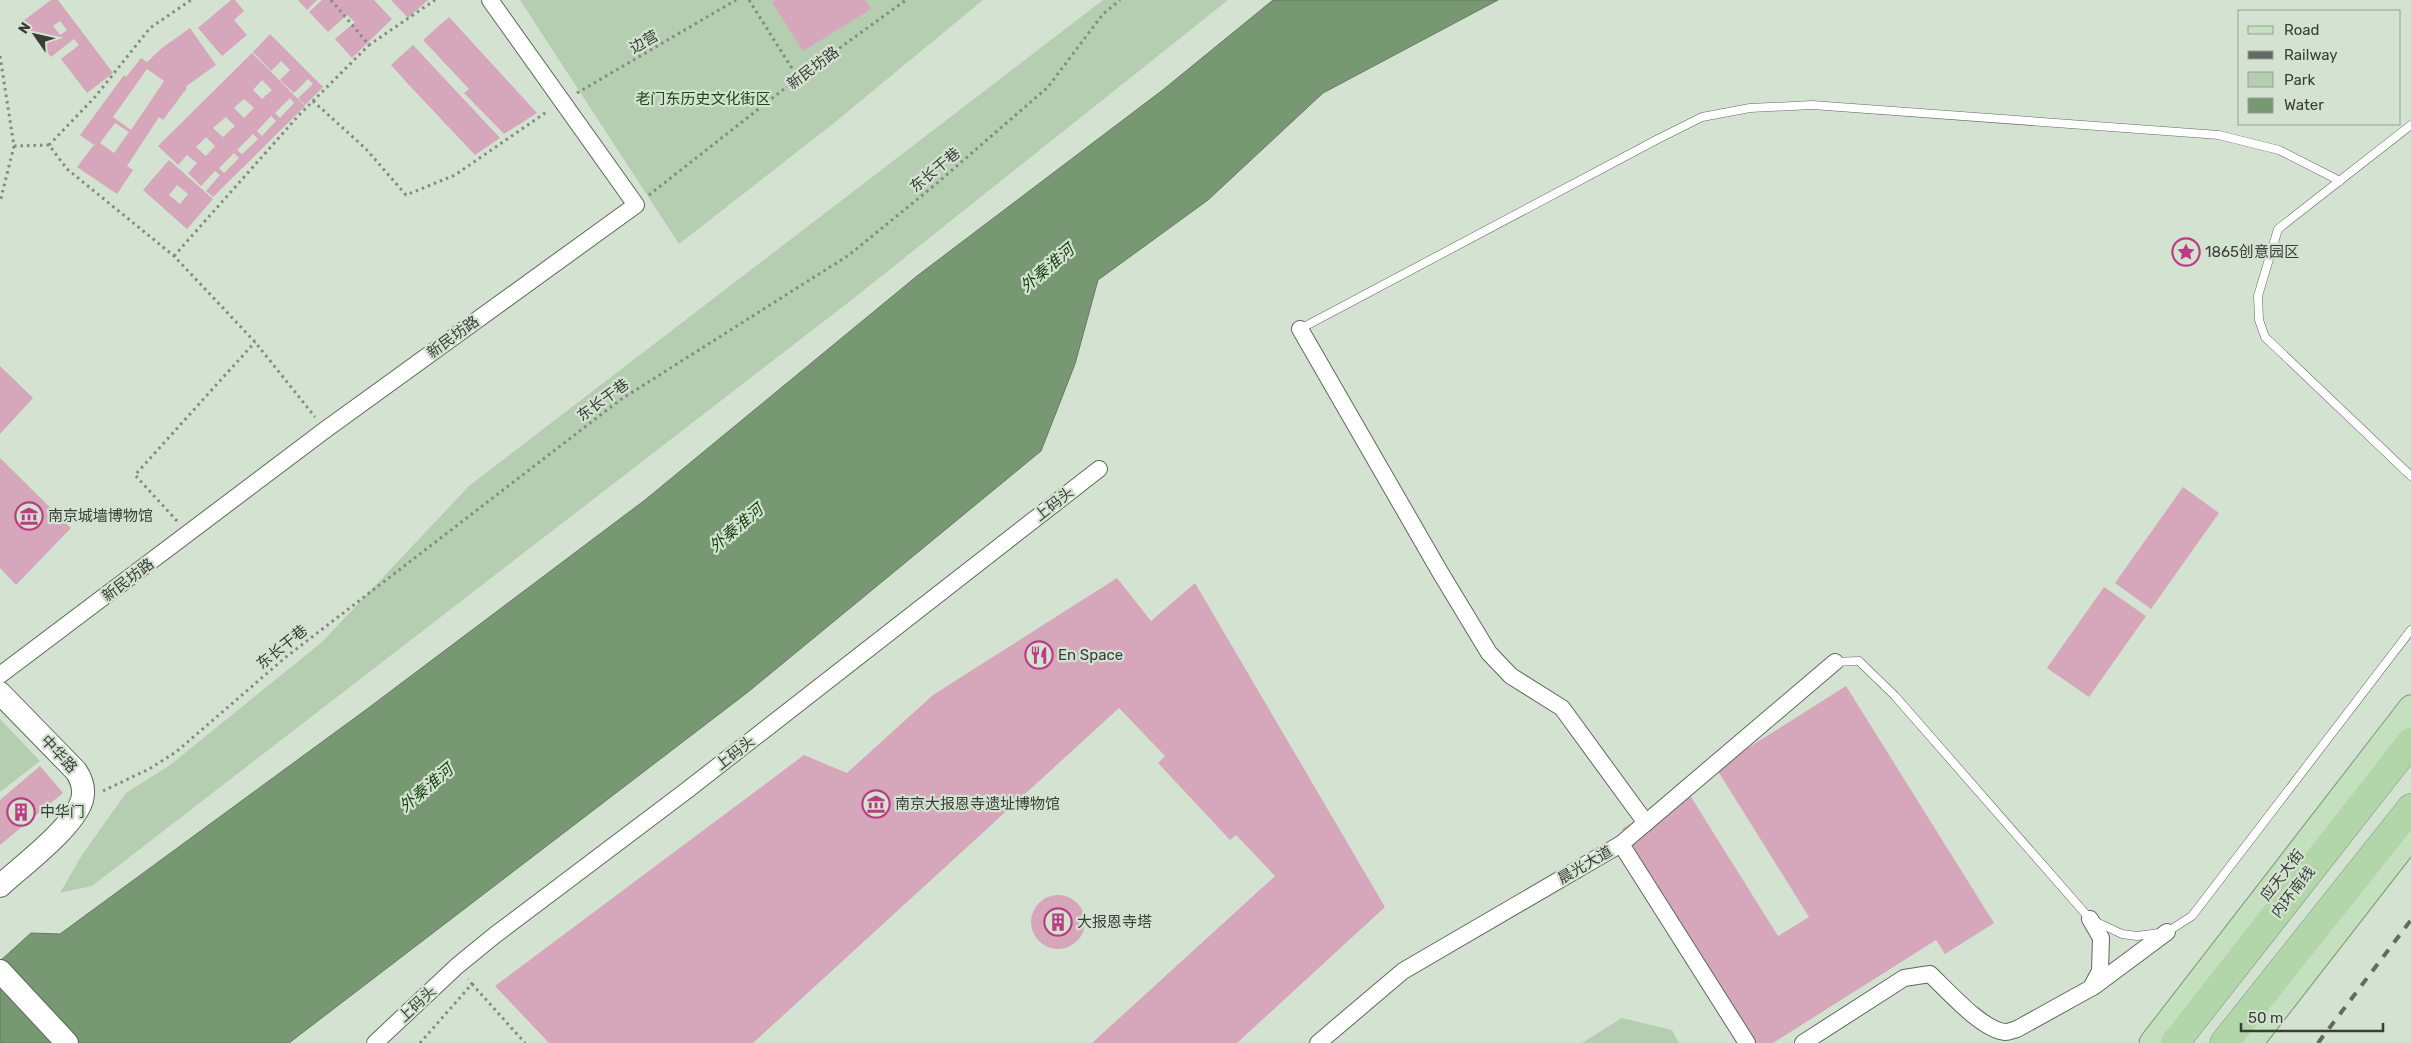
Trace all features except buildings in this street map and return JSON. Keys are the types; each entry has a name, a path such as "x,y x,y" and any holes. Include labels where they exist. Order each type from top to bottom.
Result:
{"highway":[{"name":"内环南线","path":"2175,1043 2411,742"},
{"path":"2224,1043 2411,808"}],"main road":[{"name":"中华路","path":"0,693 76,771 82,781 82,799"},
{"name":"应天大街","path":"2152,1043 2411,708"},
{"path":"0,886 76,813 82,799"},
{"path":"2250,1043 2411,836"},
{"path":"0,971 68,1043"}],"street":[{"path":"490,0 636,205"},
{"name":"新民坊路","path":"0,675 190,534 325,430 636,205"},
{"path":"1300,328 1440,572 1489,653 1511,676 1562,708 1646,823"},
{"name":"上码头","path":"375,1043 457,966 1099,469"},
{"name":"晨光大道","path":"1318,1043 1403,971 1621,844 1835,662"},
{"path":"1621,844 1747,1043"},
{"path":"2090,919 2101,938 2100,971 2091,988"},
{"path":"1803,1043 1904,978 1930,974 1977,1017 1990,1035 2017,1029 2091,988 2167,932"}],"lane":[{"path":"1300,328 1702,117 1750,108 1812,105 2220,135 2279,150 2340,181"},
{"path":"2411,125 2278,229 2258,296 2259,320 2265,337 2411,476"},
{"path":"1835,662 1860,661 1895,696 2090,919 2122,934 2137,936 2167,932 2192,916 2411,630"}],"path":[{"path":"14,146 48,145 95,97 150,28 191,0"},
{"path":"331,0 369,45"},
{"path":"174,256 313,102 369,45 435,0"},
{"name":"边营","path":"313,102 366,149 406,195 454,174 562,102 736,0"},
{"path":"749,0 798,78"},
{"name":"新民坊路","path":"636,205 798,78 904,0"},
{"name":"东长干巷","path":"82,799 149,769 176,752 286,657 620,400 849,255 936,184 1048,87 1103,14 1120,0"},
{"path":"0,56 14,146 0,202"},
{"path":"48,145 67,169 174,256 255,342 325,430"},
{"path":"190,534 135,475 255,342"},
{"path":"457,966 526,1043"},
{"path":"420,1043 472,984"}],"green space":[{"name":"老门东历史文化街区","path":"520,0 983,0 834,123 679,244"},
{"path":"1103,0 1228,0 849,302 92,886 60,893 82,855 126,793 170,765 322,642 469,486"},
{"path":"0,719 40,761 0,792"},
{"path":"1622,1018 1672,1030 1679,1043 1582,1043"}],"water":[{"name":"外秦淮河","path":"1273,0 1498,0 1323,93 1208,200 1098,280 1075,364 1041,451 748,692 289,1043 0,1043 0,961 31,933 60,934 367,709 645,500 917,276 1164,89"}],"railway":[{"path":"2318,1043 2411,920"}],"place":[{"name":"1865创意园区","path":"2186,252"},
{"name":"南京城墙博物馆","path":"29,516"},
{"name":"En Space","path":"1039,655"},
{"name":"南京大报恩寺遗址博物馆","path":"876,804"},
{"name":"中华门","path":"21,812"},
{"name":"大报恩寺塔","path":"1058,922"}]}
